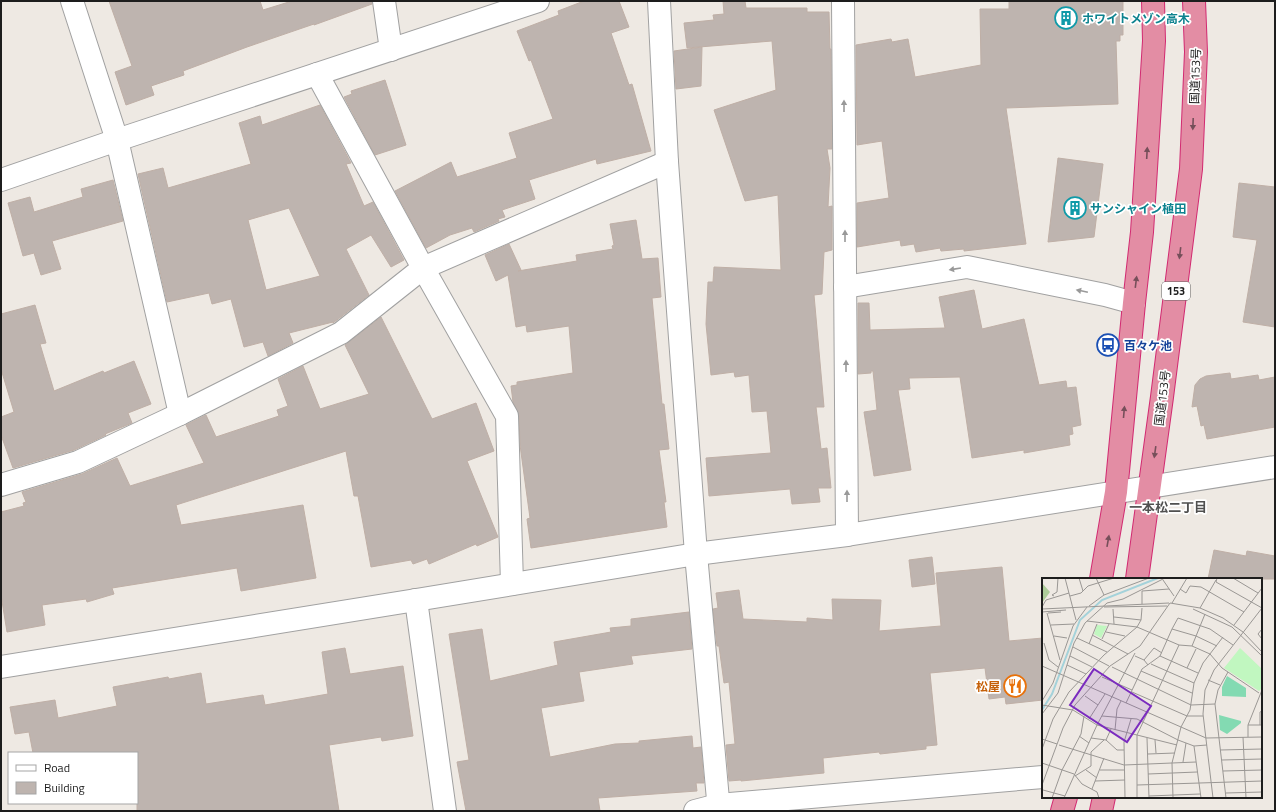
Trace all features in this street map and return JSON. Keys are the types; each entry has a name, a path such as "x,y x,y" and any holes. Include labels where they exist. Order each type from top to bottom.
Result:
{"highway":[{"path":"1101,578 1116,492 1142,232 1154,41 1153,1"},
{"name":"国道153号","path":"1137,578 1191,169 1196,52 1194,1"},
{"path":"1062,811 1066,798"},
{"path":"1101,811 1104,798"}],"street":[{"path":"72,1 117,140 180,414"},
{"path":"384,1 391,50"},
{"path":"1,180 117,140 538,1"},
{"path":"659,1 667,162 696,554 718,808"},
{"path":"843,1 847,535"},
{"path":"317,74 423,268 507,416 512,584"},
{"path":"1,485 78,462 180,414 341,333 423,268 667,162"},
{"path":"846,287 967,267 1105,295 1134,303"},
{"path":"1,667 696,554 847,535 1275,466"},
{"path":"416,600 445,811"},
{"path":"695,811 1042,777"}],"building":[{"path":"109,1 260,1 263,10 292,1 372,1 372,4 247,47 183,71 184,75 151,86 154,95 126,105 115,72 132,66"},
{"path":"584,1 619,1 629,27 611,33 629,85 632,84 651,151 597,164 596,159 529,180 535,199 502,210 505,217 498,219 499,221 474,232 472,228 450,235 426,248 395,191 451,162 457,177 517,158 509,133 553,119 531,60 529,61 517,31 559,15 558,11"},
{"path":"723,1 745,1 746,8 807,8 807,12 829,12 832,149 827,149 830,168 828,207 832,206 832,250 824,252 822,294 814,295 824,407 816,407 821,449 827,448 831,488 818,488 820,502 792,504 790,489 709,496 706,458 771,453 767,411 752,412 749,375 735,377 734,372 711,375 706,324 708,282 713,282 714,267 781,270 778,195 745,201 714,110 776,90 772,41 687,48 684,23 714,20 713,15 724,14"},
{"path":"1009,1 1123,1 1123,35 1120,35 1120,41 1116,41 1118,104 1006,108 1026,244 964,251 964,249 941,251 940,248 916,252 914,244 901,246 900,240 857,247 857,203 889,198 882,141 857,145 856,45 891,39 892,42 908,39 915,77 981,65 980,9 1009,9"},
{"path":"702,47 701,86 676,89 674,51"},
{"path":"385,80 406,145 375,155 344,97 352,94 351,91"},
{"path":"320,105 351,163 346,164 364,206 373,202 404,260 391,267 371,235 346,249 369,295 333,323 289,333 293,343 268,356 263,342 244,347 231,299 212,304 209,293 167,302 138,174 163,168 168,188 251,164 239,123 260,116 262,125","holes":["289,208 320,276 266,290 248,220"]},
{"name":"サンシャイン植田","path":"1058,158 1103,164 1094,237 1048,242"},
{"path":"113,180 123,221 52,241 61,269 41,275 34,253 23,256 8,203 30,197 34,212 83,197 81,189"},
{"path":"1239,183 1275,187 1275,327 1243,322 1257,240 1233,237"},
{"path":"636,220 642,259 658,258 661,297 652,298 662,404 664,404 669,449 659,450 666,502 664,502 667,527 531,548 527,519 530,518 520,445 519,416 513,402 511,386 517,385 517,382 573,373 569,326 527,332 526,325 516,327 508,275 496,281 485,255 509,244 521,270 518,271 577,261 576,255 613,249 612,246 614,245 610,224"},
{"path":"974,290 982,329 1024,319 1039,385 1066,381 1067,388 1076,387 1081,425 1072,427 1073,434 1069,435 1070,445 1024,453 1024,450 972,458 960,377 909,378 910,389 898,390 911,470 874,476 864,412 877,410 873,371 871,371 871,373 858,374 858,303 869,303 870,330 945,328 939,297"},
{"path":"35,305 46,343 40,344 54,391 103,371 104,373 134,361 151,404 128,413 132,423 105,434 106,435 74,450 13,468 1,435 1,417 14,412 1,369 1,314"},
{"path":"381,317 432,419 476,403 494,451 467,461 498,537 477,546 476,544 429,564 427,559 413,564 411,560 371,567 358,496 354,496 346,451 176,505 181,525 303,505 316,578 241,591 237,568 112,588 114,594 87,602 86,599 42,605 45,625 7,632 1,595 1,512 24,506 23,503 26,502 22,492 82,474 117,458 130,486 204,463 186,425 206,415 216,437 279,416 277,410 288,406 278,379 303,366 320,409 369,394 345,345"},
{"path":"1230,373 1231,379 1258,375 1259,380 1275,377 1275,427 1207,439 1204,425 1201,426 1197,406 1192,407 1195,385 1200,379 1206,376"},
{"path":"1214,550 1246,556 1247,551 1275,556 1275,579 1208,578"},
{"path":"932,557 935,584 912,587 909,560"},
{"path":"1002,567 1009,641 1042,638 1042,700 1006,704 1005,697 989,699 985,668 930,673 937,745 926,746 926,749 823,758 824,773 729,781 726,745 735,744 729,682 724,683 719,646 717,646 713,609 718,608 716,593 739,590 743,619 807,622 807,618 833,620 832,599 881,600 879,631 941,626 936,573"},
{"path":"689,612 692,649 631,656 633,664 579,672 584,701 541,708 550,757 615,744 639,743 639,741 692,736 693,748 701,747 704,783 696,783 697,791 598,798 600,811 466,811 457,762 469,760 449,634 482,629 490,681 558,665 554,642 611,632 610,628 631,626 631,619"},
{"path":"345,648 350,674 403,666 413,736 382,741 381,737 329,745 339,811 137,811 138,752 33,752 29,732 15,734 10,707 55,700 58,718 117,706 113,687 168,677 169,679 201,673 206,704 263,695 265,705 328,694 322,652"}],"place":[{"name":"ホワイトメゾン高木","path":"1066,18"},
{"name":"サンシャイン植田","path":"1075,208"},
{"name":"百々ケ池","path":"1108,345"},
{"name":"松屋","path":"1015,686"}],"district":[{"name":"一本松二丁目","path":"1168,507"}]}
